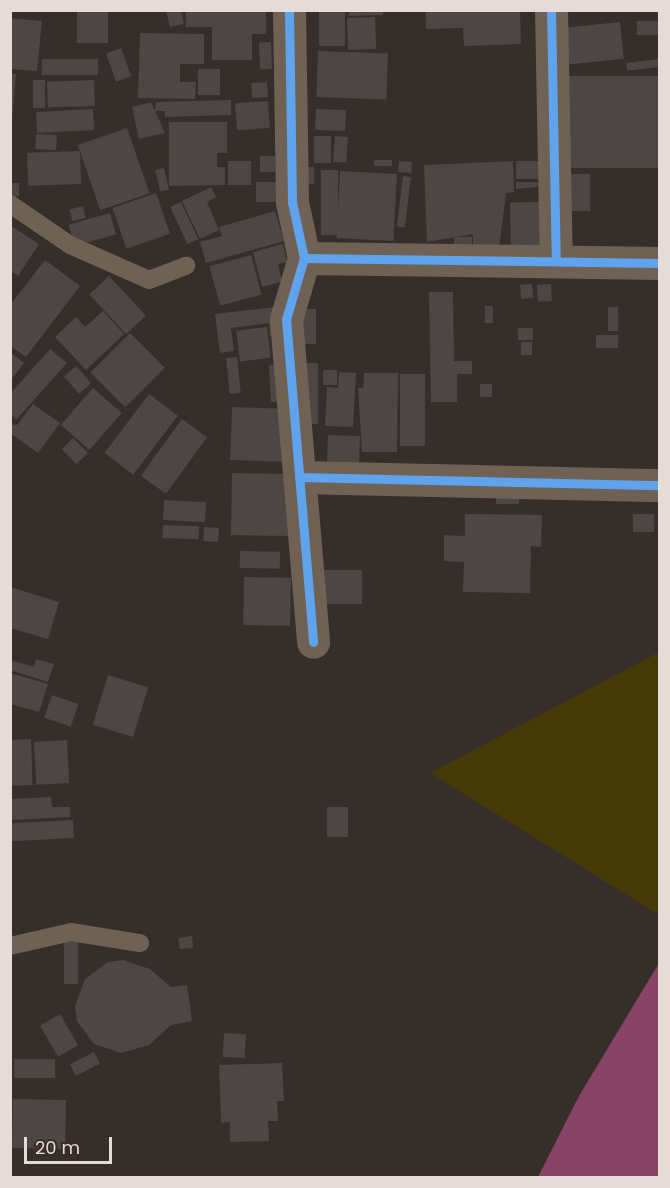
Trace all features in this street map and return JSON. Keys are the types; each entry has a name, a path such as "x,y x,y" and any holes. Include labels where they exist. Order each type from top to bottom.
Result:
{"street":[{"path":"289,10 292,202 304,258 286,319 313,642"},
{"path":"551,10 556,260"},
{"path":"304,258 660,263"},
{"path":"299,477 660,486"}],"lane":[{"path":"10,204 70,245 149,280 186,266"},
{"path":"10,946 71,932 140,943"}],"shaded area":[{"path":"659,652 659,915 430,773"},
{"path":"659,963 659,1177 538,1177 579,1096"}],"building":[{"path":"77,10 108,10 108,43 77,43"},
{"path":"181,10 184,24 170,27 166,11"},
{"path":"186,10 266,10 266,34 252,34 252,60 212,60 212,27 186,27"},
{"path":"319,10 345,10 345,46 319,46"},
{"path":"349,10 383,10 383,15 349,16"},
{"path":"426,10 520,10 521,44 464,46 463,28 426,29"},
{"path":"375,17 376,49 348,50 347,18"},
{"path":"10,18 42,21 37,71 10,69"},
{"path":"637,21 660,21 660,35 637,35"},
{"path":"620,22 624,59 566,65 562,28"},
{"path":"140,33 204,34 204,64 180,64 180,82 196,82 195,99 138,98"},
{"path":"259,42 271,42 272,69 260,69"},
{"path":"121,48 131,76 116,82 106,53"},
{"path":"318,51 388,53 386,99 316,97"},
{"path":"42,59 98,59 98,75 42,75"},
{"path":"658,59 659,67 627,71 626,63"},
{"path":"198,69 220,69 220,95 198,95"},
{"path":"10,73 16,74 12,122 10,122"},
{"path":"566,76 660,76 660,168 566,168"},
{"path":"33,80 45,80 45,108 33,108"},
{"path":"94,80 95,106 48,108 47,82"},
{"path":"267,82 268,97 252,98 251,83"},
{"path":"231,100 231,115 165,117 165,111 155,111 156,102"},
{"path":"268,101 270,128 237,130 235,103"},
{"path":"151,102 165,133 139,139 132,107"},
{"path":"93,109 94,130 37,133 36,112"},
{"path":"316,109 346,110 345,131 315,130"},
{"path":"169,122 227,122 227,153 217,153 217,167 225,167 225,185 169,186"},
{"path":"127,128 149,193 100,210 78,145"},
{"path":"36,134 57,135 56,150 35,149"},
{"path":"314,136 331,136 331,163 314,163"},
{"path":"335,136 348,137 346,163 333,162"},
{"path":"80,151 81,184 28,186 27,153"},
{"path":"260,156 275,156 275,172 260,172"},
{"path":"374,160 392,160 392,166 374,166"},
{"path":"228,161 251,161 251,185 228,185"},
{"path":"399,161 412,162 411,173 398,172"},
{"path":"513,161 514,192 506,193 499,248 473,249 473,234 427,242 424,165"},
{"path":"516,161 538,161 538,179 516,179"},
{"path":"305,167 314,167 314,184 305,184"},
{"path":"164,168 169,189 160,191 155,170"},
{"path":"321,170 338,170 338,235 321,235"},
{"path":"340,171 397,174 393,241 336,238"},
{"path":"567,174 590,174 590,211 567,211"},
{"path":"403,176 411,177 405,228 397,227"},
{"path":"256,182 282,182 282,202 256,202"},
{"path":"516,182 538,182 538,187 516,189"},
{"path":"10,183 19,183 19,196 10,196"},
{"path":"211,187 216,197 207,202 219,230 200,239 182,201"},
{"path":"156,193 170,234 127,249 113,208"},
{"path":"181,202 198,239 187,244 170,207"},
{"path":"539,202 540,253 511,253 510,203"},
{"path":"83,206 86,218 72,221 69,209"},
{"path":"275,211 284,241 206,263 200,242 222,236 219,227"},
{"path":"110,213 116,234 75,246 69,225"},
{"path":"10,225 39,244 18,276 10,271"},
{"path":"454,237 472,237 472,246 454,246"},
{"path":"283,244 287,262 278,264 282,282 262,287 253,252"},
{"path":"251,255 262,295 220,306 209,266"},
{"path":"45,260 80,286 26,357 10,346 10,305"},
{"path":"109,276 146,315 126,334 89,294"},
{"path":"532,284 533,298 521,299 520,285"},
{"path":"551,284 552,301 538,302 537,285"},
{"path":"429,292 453,292 454,361 472,361 472,374 457,374 457,402 431,402"},
{"path":"283,306 286,334 270,336 269,323 231,328 234,351 220,353 215,314"},
{"path":"485,306 493,306 493,323 485,323"},
{"path":"608,307 618,307 618,331 608,331"},
{"path":"295,309 316,309 316,344 295,344"},
{"path":"103,311 124,334 86,370 55,337 76,317 85,327"},
{"path":"267,327 271,358 240,362 236,331"},
{"path":"518,328 533,328 533,340 518,340"},
{"path":"130,333 165,368 125,407 90,373"},
{"path":"596,335 618,335 618,348 596,348"},
{"path":"521,342 532,342 532,355 521,355"},
{"path":"50,349 67,363 16,420 10,414 10,394"},
{"path":"10,352 24,363 10,381"},
{"path":"237,357 241,393 230,394 226,358"},
{"path":"304,363 318,363 318,424 304,424"},
{"path":"280,364 290,401 271,402 269,365"},
{"path":"76,366 91,383 79,394 64,376"},
{"path":"323,370 337,370 337,385 323,385"},
{"path":"339,372 356,373 353,427 325,426 327,387 338,388"},
{"path":"364,373 398,373 397,452 362,452 358,388 363,388"},
{"path":"400,374 425,374 425,446 400,446"},
{"path":"480,384 492,384 492,397 480,397"},
{"path":"93,388 122,413 90,450 61,425"},
{"path":"149,394 178,416 133,475 104,453"},
{"path":"33,404 60,423 38,453 10,433 10,424 17,425"},
{"path":"232,407 292,409 290,462 230,460"},
{"path":"182,419 207,437 166,494 141,476"},
{"path":"328,435 360,436 359,471 327,470"},
{"path":"73,438 88,453 77,464 62,449"},
{"path":"232,473 291,474 290,536 231,535"},
{"path":"496,493 519,493 519,504 496,504"},
{"path":"164,500 206,502 205,522 163,520"},
{"path":"465,514 542,515 541,547 531,546 530,593 463,592 464,562 444,561 444,535 465,536"},
{"path":"633,514 654,514 654,532 633,532"},
{"path":"163,525 199,526 199,539 163,538"},
{"path":"204,527 219,528 218,542 203,541"},
{"path":"240,551 280,552 280,569 240,568"},
{"path":"324,570 362,570 362,604 324,604"},
{"path":"244,577 291,578 290,626 243,625"},
{"path":"10,587 59,602 48,639 10,628"},
{"path":"36,659 54,664 48,682 10,670 10,660 34,667"},
{"path":"10,673 48,684 39,712 10,704"},
{"path":"108,675 148,687 133,737 93,725"},
{"path":"52,695 78,704 71,727 44,718"},
{"path":"31,739 33,785 12,786 10,740"},
{"path":"67,740 69,783 36,785 34,742"},
{"path":"51,797 52,807 70,807 70,817 10,820 10,799"},
{"path":"327,807 348,807 348,837 327,837"},
{"path":"73,820 74,838 11,841 10,823"},
{"path":"192,936 193,948 180,949 178,938"},
{"path":"64,942 78,942 78,984 64,984"},
{"path":"123,960 150,969 171,987 187,985 192,1021 171,1025 149,1045 121,1053 94,1044 77,1021 75,1006 85,979 108,962"},
{"path":"60,1014 78,1045 58,1057 40,1026"},
{"path":"224,1033 246,1034 245,1058 223,1057"},
{"path":"94,1052 100,1064 76,1076 70,1064"},
{"path":"14,1059 55,1059 55,1078 14,1078"},
{"path":"282,1063 284,1101 277,1101 278,1121 268,1121 269,1141 230,1142 230,1122 221,1123 219,1065"},
{"path":"13,1099 66,1100 65,1149 12,1148"}],"cycle path":[{"path":"289,10 292,202 304,258 286,319 313,642"},
{"path":"551,10 556,260"},
{"path":"304,258 660,263"},
{"path":"299,477 660,485"}]}
